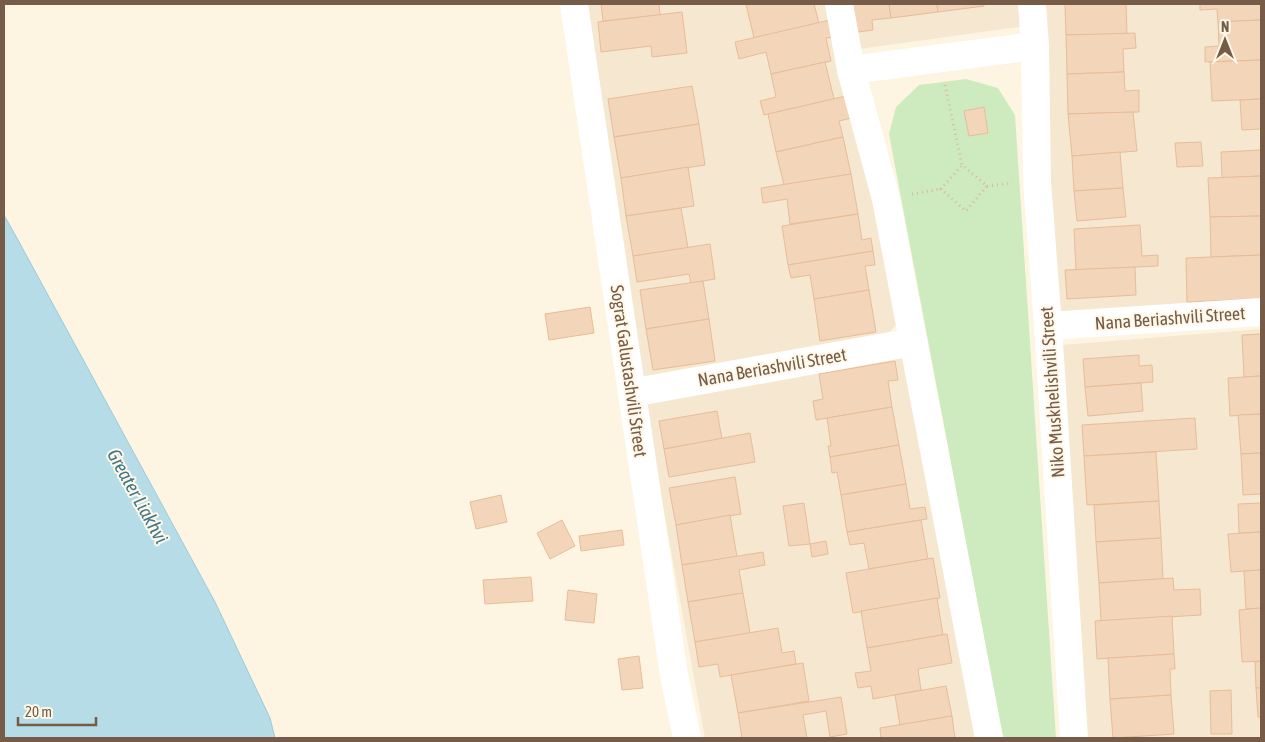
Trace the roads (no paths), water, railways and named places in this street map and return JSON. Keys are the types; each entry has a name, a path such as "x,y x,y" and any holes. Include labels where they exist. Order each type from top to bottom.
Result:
{"street":[{"name":"Sograt Galustashvili Street","path":"574,4 674,675 687,738"},
{"path":"838,4 851,70 886,199 989,738"},
{"name":"Niko Muskhelishvili Street","path":"1032,4 1035,46 1037,181 1074,738"},
{"path":"851,70 1035,46"},
{"name":"Nana Beriashvili Street","path":"1048,326 1261,312"},
{"name":"Nana Beriashvili Street","path":"632,393 913,342"}],"water":[{"name":"Greater Liakhvi","path":"4,215 215,602 270,718 275,738 4,738"}]}
